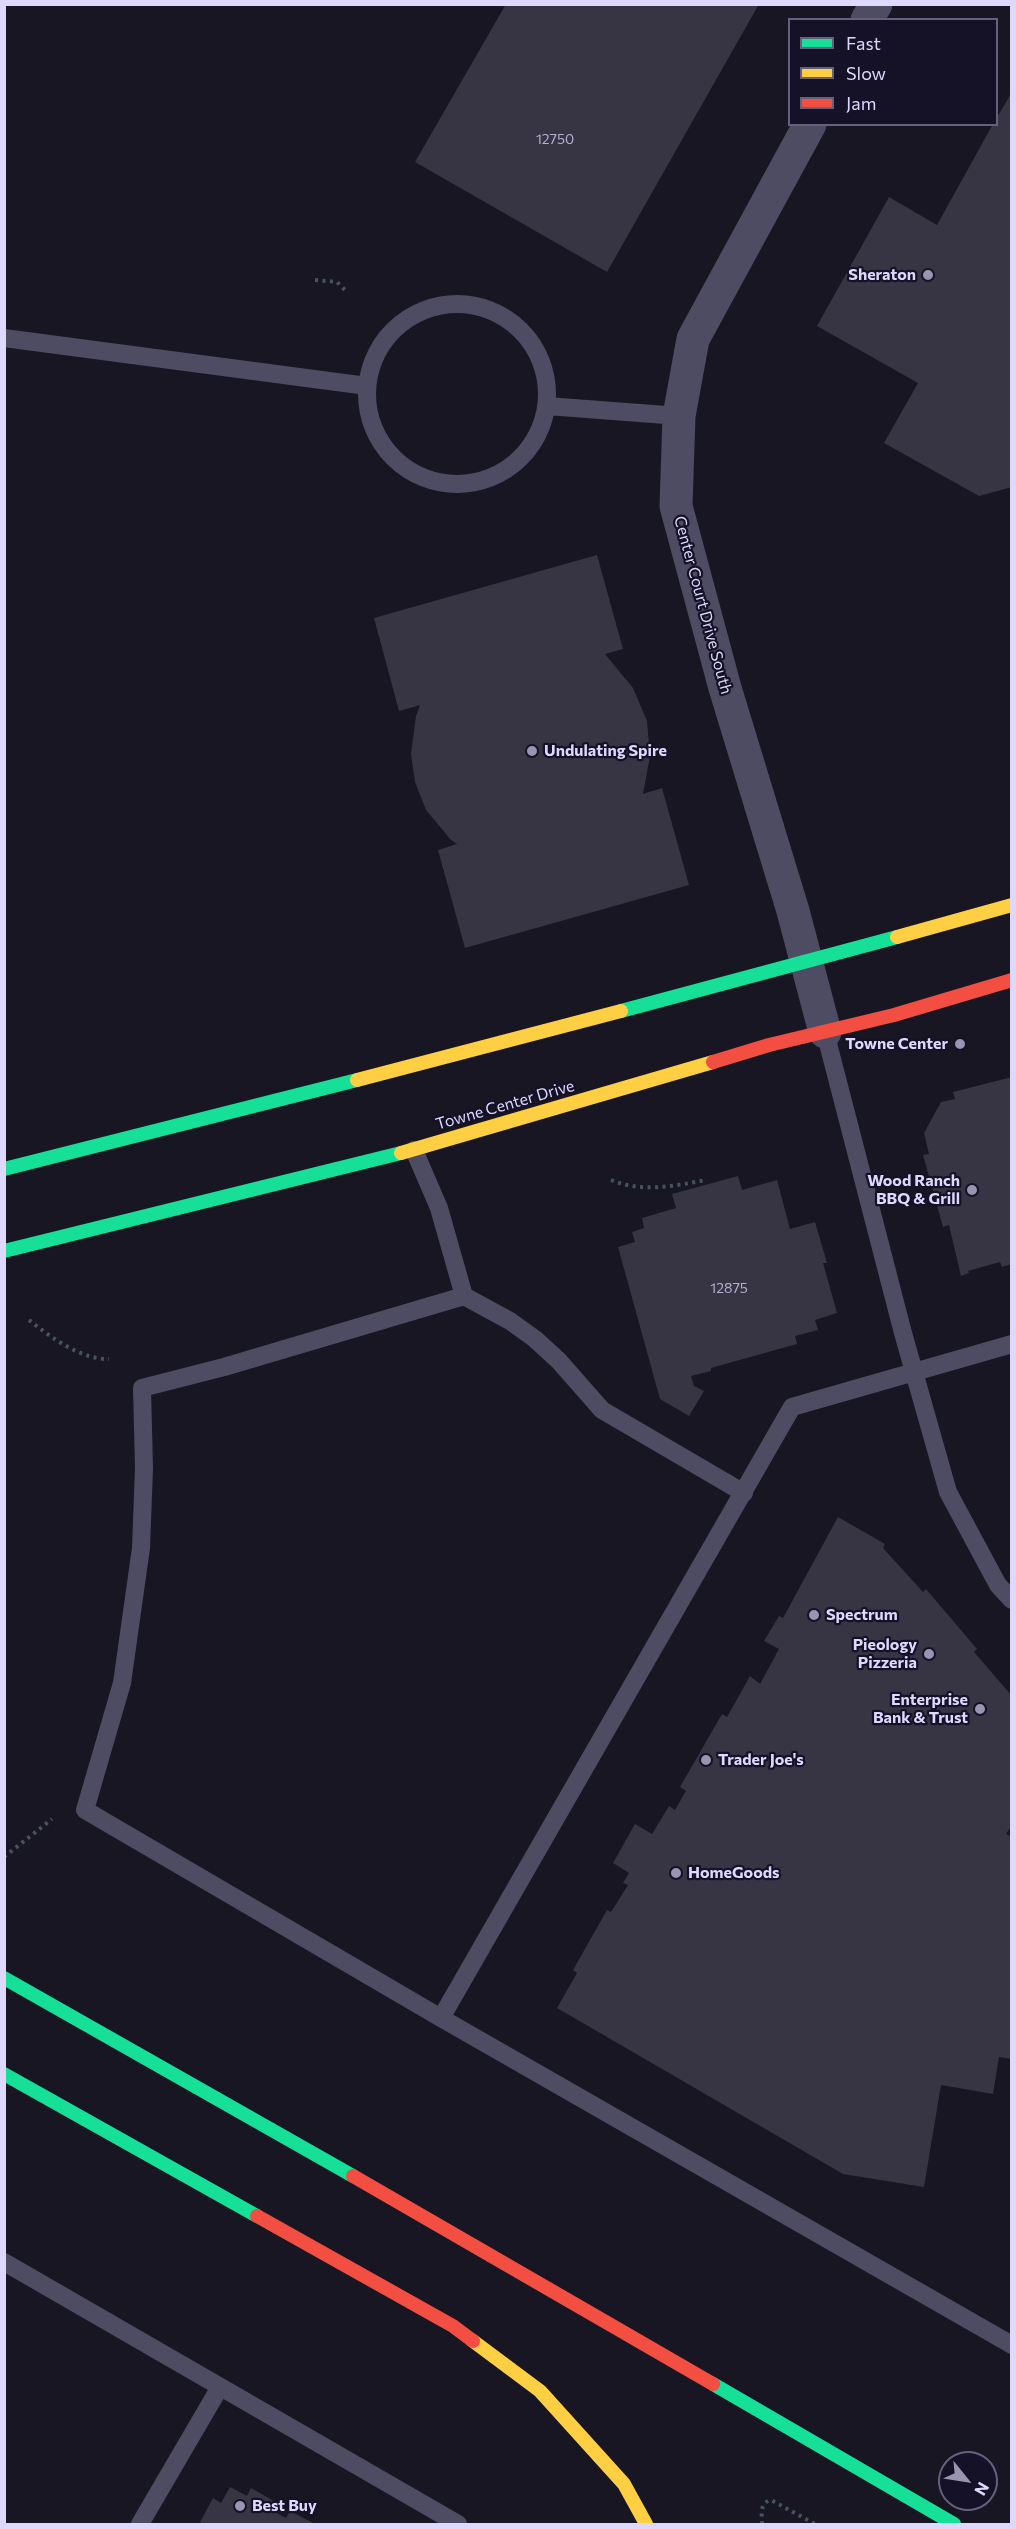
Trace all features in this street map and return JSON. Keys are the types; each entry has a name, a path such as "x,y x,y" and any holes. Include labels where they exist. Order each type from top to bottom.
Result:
{"main road":[{"path":"4,1169 399,1071 806,962 1011,904"},
{"name":"Towne Center Drive","path":"4,1251 414,1150 769,1045 894,1015 1011,980"},
{"path":"4,1978 455,2234 954,2524"},
{"path":"4,2074 453,2326 540,2391 624,2484 646,2524"}],"street":[{"path":"868,18 876,4"},
{"name":"Center Court Drive South","path":"809,126 693,339 679,416 676,506 725,688 825,1032"}],"lane":[{"path":"468,304 496,312 519,328 539,356 546,378 547,406 539,434 523,456 508,468 475,483 447,484 420,477 397,462 379,440 369,414 367,386 375,358 390,334 412,316 439,305 468,304"},
{"path":"4,338 367,386"},
{"path":"547,406 679,416"},
{"path":"825,1032 903,1333 916,1371 922,1404 948,1492 998,1585 1011,1600"},
{"path":"414,1150 440,1208 464,1296"},
{"path":"744,1493 602,1410 559,1361 535,1340 510,1321 464,1296 224,1368 142,1388 144,1468 141,1548 122,1683 85,1810 441,2018 1011,2345"},
{"path":"441,2018 792,1407 1011,1344"},
{"path":"4,2262 458,2524"},
{"path":"140,2524 220,2386"}],"path":[{"path":"315,279 337,282 346,291"},
{"path":"611,1180 625,1186 643,1188 705,1178"},
{"path":"29,1320 44,1332 84,1354 109,1359"},
{"path":"4,1857 52,1819"},
{"path":"762,2524 762,2507 771,2500 815,2524"}],"building":[{"path":"506,4 759,4 607,272 415,162"},
{"name":"Sheraton","path":"1012,92 1012,487 979,496 884,443 918,383 817,326 889,197 937,225 992,126 998,126 998,116"},
{"path":"597,555 623,649 605,654 633,688 647,721 650,756 643,794 662,788 689,885 465,948 438,850 457,844 426,810 415,782 411,754 416,716 420,705 399,711 374,618"},
{"name":"Wood Ranch BBQ & Grill","path":"1012,1077 1012,1264 1002,1267 1000,1262 968,1271 969,1273 961,1276 949,1225 943,1227 923,1155 929,1154 924,1133 941,1102 955,1099 953,1092"},
{"path":"738,1176 742,1190 777,1180 790,1229 815,1222 827,1263 823,1263 837,1313 815,1320 818,1330 795,1336 797,1344 711,1368 711,1371 691,1376 694,1386 704,1391 689,1416 660,1399 618,1247 635,1242 632,1232 644,1228 642,1218 676,1208 672,1194"},
{"path":"838,1517 885,1544 883,1548 923,1592 926,1589 977,1649 974,1652 1012,1696 1012,1825 1006,1834 1012,1837 1012,2059 999,2057 993,2094 941,2085 924,2187 843,2174 557,2008 577,1973 573,1970 607,1910 611,1912 628,1885 623,1883 629,1873 613,1863 635,1824 652,1834 669,1806 675,1810 686,1791 680,1787 722,1714 727,1717 750,1676 760,1684 779,1649 764,1641 779,1616 783,1618"},
{"name":"Best Buy","path":"230,2487 247,2496 251,2488 274,2501 269,2509 286,2518 290,2511 315,2524 204,2524 200,2522 213,2498 221,2503"}],"traffic: fast":[{"path":"621,1011 897,937"},
{"path":"4,1169 357,1080"},
{"path":"4,1251 401,1153"},
{"path":"4,1978 353,2176"},
{"path":"4,2074 257,2216"},
{"path":"713,2384 954,2524"}],"traffic: slow":[{"path":"897,937 1012,905"},
{"path":"357,1080 621,1011"},
{"path":"401,1153 713,1062"},
{"path":"473,2341 540,2391 624,2484 646,2524"}],"traffic: jam":[{"path":"713,1062 769,1045 894,1015 1012,980"},
{"path":"353,2176 713,2384"},
{"path":"257,2216 453,2326 473,2341"}],"place":[{"name":"Sheraton","path":"928,275"},
{"name":"Undulating Spire","path":"532,751"},
{"name":"Towne Center","path":"960,1044"},
{"name":"Wood Ranch BBQ & Grill","path":"972,1190"},
{"name":"Spectrum","path":"814,1615"},
{"name":"Pieology Pizzeria","path":"929,1654"},
{"name":"Enterprise Bank & Trust","path":"980,1709"},
{"name":"Trader Joe's","path":"706,1760"},
{"name":"HomeGoods","path":"676,1873"},
{"name":"Best Buy","path":"240,2506"}]}
